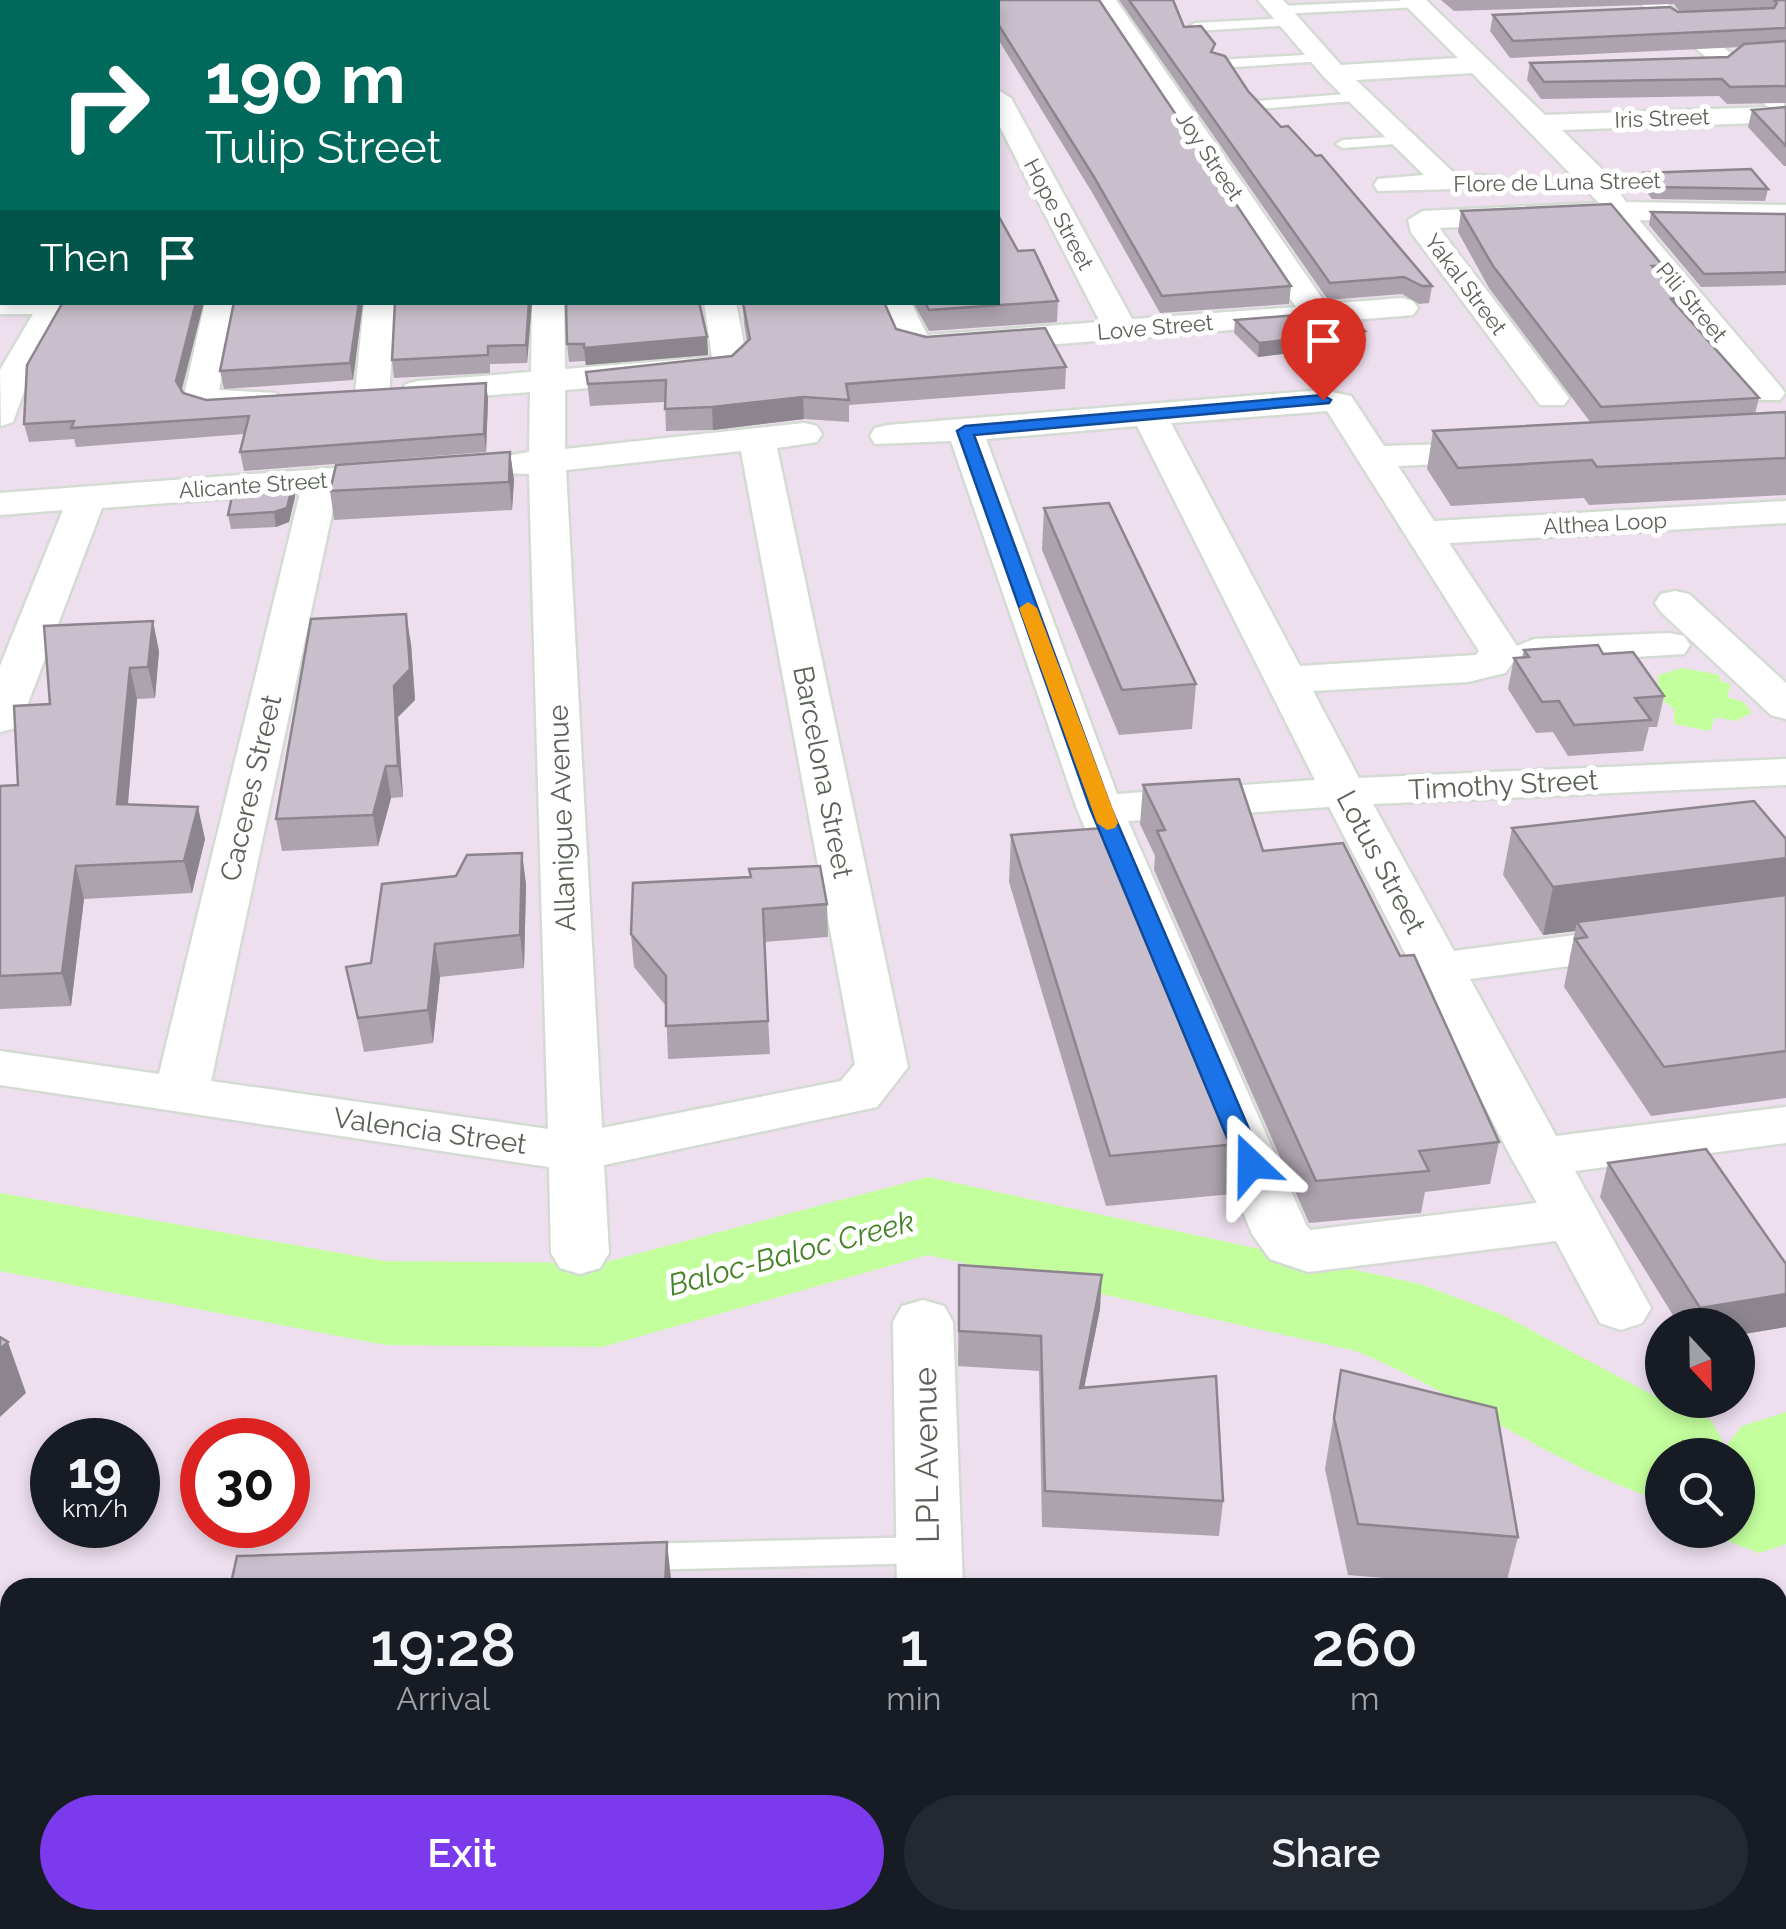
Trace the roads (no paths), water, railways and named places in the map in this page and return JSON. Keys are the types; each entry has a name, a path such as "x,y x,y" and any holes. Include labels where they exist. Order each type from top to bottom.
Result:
{"street":[{"name":"Joy Street","path":"1104,0 1316,313"},
{"name":"Pili Street","path":"1414,2 1539,123 1608,197 1768,393"},
{"path":"1279,11 1360,98 1448,183"},
{"path":"1662,14 1724,56 1786,111"},
{"path":"1436,24 1474,22"},
{"path":"1684,63 1724,56"},
{"path":"1328,65 1524,69"},
{"name":"Hope Street","path":"1000,102 1121,330"},
{"name":"Iris Street","path":"1539,123 1786,111"},
{"name":"Flore de Luna Street","path":"1559,180 1608,197 1636,180"},
{"name":"Flore de Luna Street","path":"1388,186 1504,182"},
{"name":"Yakal Street","path":"1552,398 1422,226 1423,220 1608,197 1786,214"},
{"path":"1,415 12,378 52,309 47,305"},
{"path":"220,305 200,400 209,404 300,398"},
{"path":"372,394 380,305"},
{"name":"Allanigue Avenue","path":"548,305 547,462 580,1254"},
{"path":"336,396 546,383 726,364 730,361 721,305"},
{"name":"Love Street","path":"897,305 909,340 926,345 1402,308"},
{"path":"888,436 1323,400 1338,403 1500,652"},
{"name":"Lotus Street","path":"1148,413 1284,680 1621,1308"},
{"path":"965,431 1100,808 1281,1234 1290,1245 1308,1251 1573,1219"},
{"path":"472,468 804,434"},
{"name":"Barcelona Street","path":"757,440 882,1066 858,1095"},
{"path":"1374,457 1531,448"},
{"name":"Alicante Street","path":"0,504 434,471"},
{"name":"Caceres Street","path":"181,1096 320,480"},
{"path":"0,718 87,498"},
{"name":"Althea Loop","path":"1425,534 1786,512"},
{"path":"1675,603 1786,706"},
{"path":"1284,680 1468,669 1490,664 1500,652 1669,644"},
{"name":"Timothy Street","path":"1100,808 1344,792 1786,772"},
{"path":"1438,968 1689,935"},
{"name":"Valencia Street","path":"0,1068 576,1152 858,1095"},
{"path":"1540,1156 1786,1125"},
{"name":"LPL Avenue","path":"923,1322 929,1569"}],"lane":[{"path":"1196,27 1279,11 1414,2"},
{"path":"1218,64 1328,65"},
{"path":"1257,105 1360,98"},
{"path":"1343,144 1403,140"},
{"path":"614,1558 929,1569"}],"waterway":[{"name":"Baloc-Baloc Creek","path":"0,1232 385,1303 602,1305 928,1216 1379,1314 1461,1346 1645,1443"},
{"name":"Baloc-Baloc Creek","path":"1755,1501 1759,1503 1786,1460"}]}
